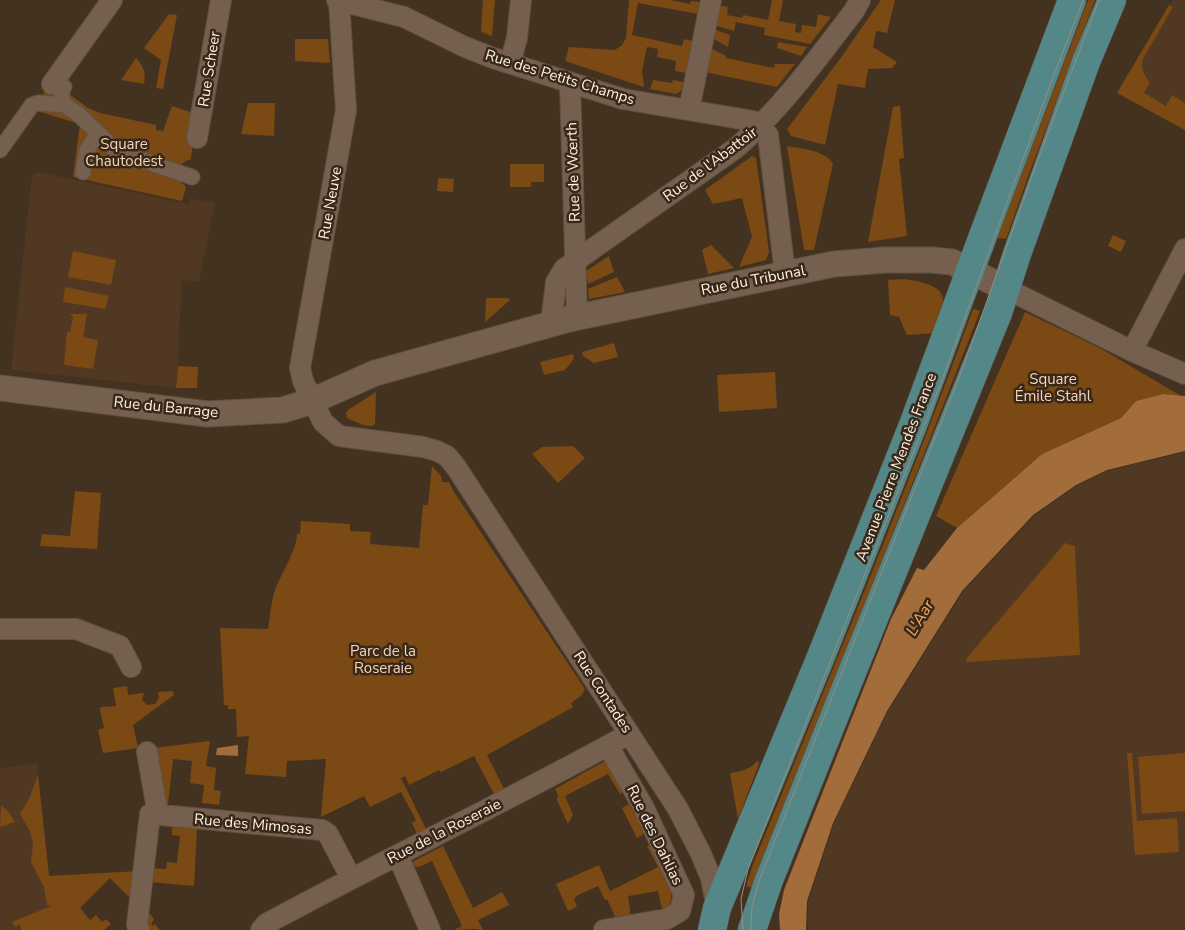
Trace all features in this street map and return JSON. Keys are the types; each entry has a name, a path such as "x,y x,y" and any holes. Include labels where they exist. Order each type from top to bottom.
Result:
{"main road":[{"name":"Avenue Pierre Mendès France","path":"717,923 913,425 1072,0"},
{"path":"752,930 820,752 1007,289 1017,254 1082,71 1112,0"}],"street":[{"path":"62,104 62,89 64,87 52,84 112,0"},
{"name":"Rue Scheer","path":"197,138 221,0"},
{"name":"Rue des Petits Champs","path":"338,0 404,18 465,47 623,99 753,120 760,127"},
{"name":"Rue Neuve","path":"312,401 303,382 300,368 346,110 338,0"},
{"path":"510,63 518,38 520,0"},
{"path":"689,110 711,0"},
{"name":"Rue de l'Abattoir","path":"551,324 556,282 564,269 736,148 760,127 854,12 860,0"},
{"name":"Rue de Wœrth","path":"570,83 576,260"},
{"path":"0,150 32,105 62,104 78,114 118,152 192,177"},
{"path":"760,127 768,135 785,273"},
{"path":"83,172 87,150 98,133"},
{"path":"1132,350 1185,249"},
{"path":"576,260 577,317"},
{"name":"Rue du Tribunal","path":"312,401 376,373 577,317 785,273 834,264 884,260 952,262 1185,374"},
{"name":"Rue du Barrage","path":"0,388 207,414 283,410 312,401"},
{"name":"Rue Contades","path":"312,401 323,422 339,436 423,447 447,456 456,467 678,809 711,878 717,923"},
{"path":"0,629 76,629 120,646 131,666"},
{"name":"Rue de la Roseraie","path":"261,930 266,924 351,878 398,856 629,734"},
{"name":"Rue des Dahlias","path":"604,930 666,918 680,911 684,895 644,808 608,746"},
{"path":"139,930 137,925 150,814 158,815 147,752"},
{"name":"Rue des Mimosas","path":"158,815 322,830 328,834 351,878"},
{"path":"398,856 430,930"}],"shaded area":[{"path":"1173,0 1185,0 1185,130 1117,93"},
{"path":"38,172 189,204 190,199 215,202 199,282 182,280 176,388 11,370 32,176"},
{"path":"1185,452 1185,930 808,930 808,902 834,823 888,711 963,592 1034,516 1077,486 1107,471"},
{"path":"37,763 55,930 0,930 0,769"}],"green space":[{"path":"483,0 495,0 492,36 481,32"},
{"path":"629,0 670,0 690,4 691,1 700,2 698,14 638,3 632,35 682,46 684,39 692,41 686,73 675,71 676,61 657,57 658,49 647,47 642,71 644,87 565,61 569,47 615,50 622,45 626,38"},
{"path":"772,0 783,0 779,21 796,24 795,32 801,33 802,25 816,27 818,14 831,17 810,44 764,35 765,28 736,22 734,31 714,25 718,5 728,7 727,15 742,18 743,15 768,20"},
{"path":"881,0 895,0 887,33 876,31 873,47 897,62 892,68 868,69 865,88 838,84 825,145 791,136 787,129 840,59"},
{"path":"1088,0 1095,0 1006,239 998,238 998,236"},
{"path":"1169,5 1173,7 1143,59 1143,71 1150,82 1144,93 1166,106 1172,95 1185,103 1185,130 1117,93"},
{"path":"169,14 177,15 163,89 156,88 161,60 144,48"},
{"path":"713,29 730,35 728,47 712,38"},
{"path":"295,39 328,39 330,63 295,61"},
{"path":"778,42 807,47 801,56 777,48"},
{"path":"710,48 726,56 726,58 774,68 775,64 795,64 777,87 705,72"},
{"path":"136,58 144,70 144,84 121,80"},
{"path":"653,80 672,83 673,80 684,82 682,90 676,94 650,89"},
{"name":"Square Chautodest","path":"46,87 62,89 88,108 100,113 156,125 156,130 163,131 172,106 196,114 191,159 180,166 179,172 178,179 186,187 182,201 73,177 80,124 37,111"},
{"path":"248,103 275,103 274,136 241,134"},
{"path":"900,106 904,158 899,159 907,236 868,242 893,107"},
{"path":"787,146 819,153 833,164 814,250 804,250"},
{"path":"752,156 756,158 769,252 766,260 739,267 752,237 742,198 713,204 705,190"},
{"path":"510,164 544,164 544,182 531,182 531,187 510,187"},
{"path":"438,178 454,179 453,192 437,191"},
{"path":"1113,235 1126,241 1121,252 1108,246"},
{"path":"711,245 734,268 708,274 702,250"},
{"path":"73,251 116,260 111,285 68,277"},
{"path":"609,256 614,272 588,284 586,271"},
{"path":"617,277 625,292 589,299 588,289"},
{"path":"904,279 928,284 942,295 941,313 934,333 907,335 899,317 890,315 888,280"},
{"path":"65,287 109,296 105,309 63,302"},
{"path":"486,298 508,298 510,300 485,322"},
{"path":"973,309 980,311 968,342 754,887 747,887 752,867 893,519"},
{"name":"Square Émile Stahl","path":"1025,312 1100,348 1181,396 1163,394 1136,401 1121,418 1042,454 957,528 936,516"},
{"path":"70,314 87,314 83,337 98,340 93,369 64,365 67,332 70,332 73,317"},
{"path":"614,343 618,357 594,363 583,356 582,352"},
{"path":"573,354 574,359 565,370 544,375 540,362"},
{"path":"178,366 198,367 197,388 176,388"},
{"path":"775,372 777,408 719,412 717,375"},
{"path":"376,392 375,424 372,426 363,425 347,418 346,413 348,410"},
{"path":"573,446 585,458 558,483 532,454 542,447"},
{"name":"Parc de la Roseraie","path":"432,466 441,476 442,482 449,482 585,689 581,696 571,703 573,707 487,755 504,789 494,794 474,756 409,785 405,776 401,778 426,829 417,834 412,823 416,820 401,792 370,807 364,796 321,817 326,759 287,761 286,777 245,774 249,736 237,737 236,709 228,709 228,705 224,705 220,628 268,629 275,590 292,555 297,534 300,534 301,521 350,524 350,531 371,532 370,544 419,548 423,505 428,505"},
{"path":"75,491 101,493 97,549 40,546 42,534 70,536"},
{"path":"1065,543 1075,546 1080,655 967,662 966,659"},
{"path":"127,686 128,695 144,693 142,700 147,705 155,704 159,698 158,692 173,691 174,695 133,725 138,748 103,753 98,730 104,728 100,709 101,707 116,706 113,688"},
{"path":"210,741 206,766 216,768 214,790 221,791 219,805 202,803 204,785 190,783 192,761 173,759 168,805 164,804 154,748"},
{"path":"1127,753 1132,753 1137,821 1177,818 1179,852 1135,855"},
{"path":"1185,753 1185,811 1142,814 1138,757"},
{"path":"758,760 759,764 738,819 730,773 749,768"},
{"path":"605,761 623,792 620,794 608,774 565,796 573,815 568,824 557,800 558,795 555,789"},
{"path":"38,775 49,876 139,871 134,902 110,878 80,908 90,920 96,915 102,922 106,919 111,924 104,930 21,930 20,925 15,927 12,922 51,906 47,905 44,887 31,862 33,844 30,831 20,814 29,799"},
{"path":"629,804 647,832 637,838 622,808"},
{"path":"1,805 8,811 15,822 0,827"},
{"path":"176,824 197,828 194,886 149,882 150,868 166,869 167,862 177,863 180,836 172,835 172,829"},
{"path":"653,843 671,889 670,904 663,913 658,891 628,896 629,919 617,921 607,899 605,900 598,886 578,895 574,899 577,907 568,911 556,884 599,865 610,891 658,867 647,846"},
{"path":"443,846 473,908 502,892 509,905 478,920 483,930 454,930 462,926 432,861 419,867 411,866 414,861"},
{"path":"144,907 154,919 151,924 153,926 155,924 160,930 147,930"}],"water":[{"name":"L'Aar","path":"1163,394 1185,396 1185,451 1107,470 1076,485 1033,515 962,591 887,711 833,823 807,901 806,930 780,930 779,914 784,890 891,619 917,568 924,570 957,528 1042,454 1121,418 1136,401"},
{"path":"238,745 238,756 216,755 217,748"}],"tram line":[{"path":"743,930 741,899 748,869 942,380 1083,0"},
{"path":"751,930 752,906 760,878 959,378 1042,149 1099,0"}]}
